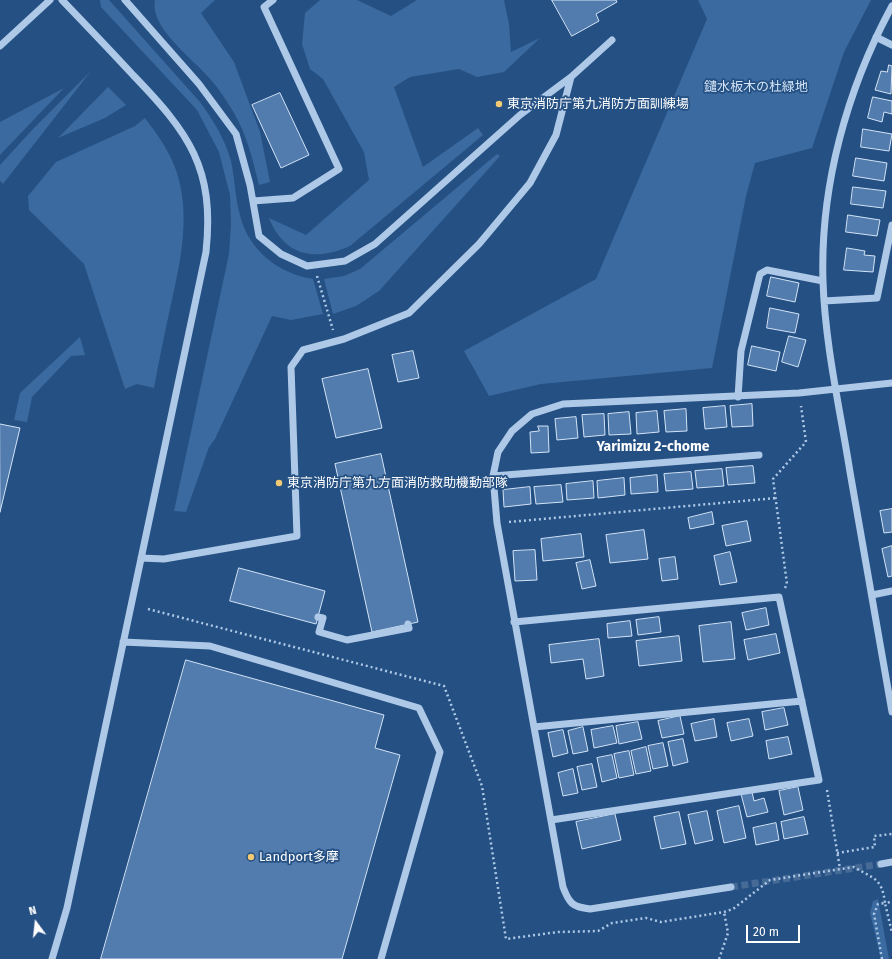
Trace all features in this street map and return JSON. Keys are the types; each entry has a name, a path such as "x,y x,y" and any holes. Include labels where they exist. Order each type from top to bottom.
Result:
{"street":[{"path":"0,46 50,0"},
{"path":"52,959 67,908 206,252 208,227 207,201 198,161 177,123 62,0"},
{"path":"125,0 199,84 236,134 253,201 259,236 280,254 307,266 345,261 374,244 520,115 571,78 612,40"},
{"path":"253,201 293,198 339,169 264,7 273,0"},
{"path":"892,6 876,37 848,109 831,176 825,215 823,281 829,347 892,709"},
{"path":"876,37 892,45"},
{"path":"141,558 164,559 297,536 291,367 303,350 336,341 409,313 479,244 530,183 556,135 571,78"},
{"path":"824,301 877,298 892,225"},
{"path":"738,397 741,351 760,274 767,270 823,281"},
{"path":"731,887 590,909 580,908 569,901 563,887 497,523 493,476 498,452 512,431 532,414 563,404 738,397 836,390 892,383"},
{"path":"493,476 759,455"},
{"path":"872,595 892,591"},
{"path":"514,622 779,597 819,780 551,820"},
{"path":"318,617 323,618 319,632 347,640 409,628 408,624"},
{"path":"123,642 210,646 419,708 440,752 381,959"},
{"path":"534,727 802,702"},
{"path":"881,864 892,862"}],"path":[{"path":"314,266 336,341"},
{"path":"779,597 787,584 774,479 806,442 799,393"},
{"path":"497,523 776,498"},
{"path":"148,610 444,686 482,786 506,939 558,932 598,931 612,922 646,918 661,922 724,912 734,909 770,880 854,866 876,880 883,888 892,933"},
{"path":"819,780 827,789 840,869"},
{"path":"837,854 875,847 874,836 892,834"},
{"path":"882,959 874,914 878,904 892,902"},
{"path":"719,959 728,933 724,912"}],"green space":[{"path":"100,0 109,0 200,102 218,130 231,161 238,209 244,228 250,239 267,258 277,266 288,272 313,279 323,314 291,320 272,316 215,439 209,447 186,512 174,511 229,254 231,224 230,195 219,152 197,110 101,7"},
{"path":"155,0 215,0 201,13 234,62 260,132 270,182 259,185 252,157 239,121 214,84 175,43 159,22 155,11"},
{"path":"320,0 357,0 391,16 417,0 504,0 509,24 511,52 540,38 504,72 477,77 459,69 410,77 394,87 423,167 478,128 483,135 350,246 325,254 313,254 292,248 283,241 275,231 269,218 306,235 369,180 364,152 323,79 310,69 302,44 305,13"},
{"name":"鑓水板木の杜緑地","path":"698,0 871,0 844,52 812,148 755,163 746,196 712,368 541,384 489,396 464,351 596,279 707,19"},
{"path":"91,71 3,184 0,181 0,165 33,129"},
{"path":"108,87 126,105 105,118 58,138"},
{"path":"64,88 0,155 0,122"},
{"path":"145,118 166,149 176,170 181,187 183,203 183,237 178,271 154,388 137,384 125,389 84,264 29,210 28,196 56,162 135,126"},
{"path":"497,154 500,156 379,291 356,306 333,314 324,279 344,276 360,269"},
{"path":"80,337 85,355 71,356 32,397 27,422 14,420 20,393"},
{"path":"878,899 889,959 881,959 870,913 873,901"}],"building":[{"path":"552,0 616,0 617,2 596,14 599,21 572,36"},
{"path":"889,65 892,66 891,94 875,90 881,71 887,72"},
{"path":"280,93 309,155 281,168 252,105"},
{"path":"873,97 892,101 892,114 884,112 882,122 868,118"},
{"path":"863,129 892,134 889,151 861,147"},
{"path":"856,158 887,163 884,181 853,176"},
{"path":"853,187 886,191 883,208 851,204"},
{"path":"848,215 880,220 877,236 846,232"},
{"path":"847,248 865,251 864,255 875,256 873,272 844,270"},
{"path":"771,277 799,283 795,302 767,296"},
{"path":"770,308 799,314 795,333 767,328"},
{"path":"789,336 806,340 798,367 782,362"},
{"path":"752,346 780,352 776,371 748,365"},
{"path":"413,351 419,378 398,382 392,355"},
{"path":"368,369 382,428 336,438 322,379"},
{"path":"752,404 753,426 732,427 730,406"},
{"path":"725,406 727,427 705,429 703,408"},
{"path":"686,409 687,431 666,432 664,411"},
{"path":"657,411 659,432 637,434 636,413"},
{"path":"629,412 631,434 609,435 608,414"},
{"path":"604,414 605,435 584,437 582,415"},
{"path":"576,417 578,438 557,440 555,419"},
{"path":"0,424 20,428 0,512"},
{"path":"538,426 548,426 549,452 531,453 530,432 539,431"},
{"path":"381,454 418,622 372,632 335,464"},
{"path":"753,466 755,483 728,485 726,468"},
{"path":"722,469 724,486 697,488 695,471"},
{"path":"691,472 693,489 666,491 664,474"},
{"path":"657,475 658,492 631,494 630,478"},
{"path":"624,478 625,495 598,498 597,481"},
{"path":"593,481 594,498 567,500 566,484"},
{"path":"561,485 563,502 536,504 534,487"},
{"path":"530,487 531,504 504,507 503,490"},
{"path":"892,509 892,532 884,533 880,511"},
{"path":"712,512 714,524 690,529 688,518"},
{"path":"747,521 751,541 726,546 722,526"},
{"path":"644,530 648,559 610,563 606,535"},
{"path":"581,534 584,557 543,561 541,539"},
{"path":"892,546 892,576 888,577 882,549"},
{"path":"535,550 537,580 515,581 513,551"},
{"path":"730,552 737,582 720,585 714,556"},
{"path":"675,557 678,579 662,581 659,559"},
{"path":"590,560 596,586 582,589 576,563"},
{"path":"239,568 325,591 316,624 230,601"},
{"path":"766,608 769,625 746,630 742,613"},
{"path":"659,617 661,632 638,635 636,620"},
{"path":"630,621 632,636 608,638 607,624"},
{"path":"731,622 735,659 703,662 699,626"},
{"path":"776,634 780,653 748,660 744,640"},
{"path":"679,636 682,661 639,666 636,641"},
{"path":"599,639 604,676 586,679 583,659 551,663 549,645"},
{"name":"Landport多摩","path":"186,660 384,715 375,748 400,755 342,959 101,959"},
{"path":"784,708 788,725 765,730 762,712"},
{"path":"680,716 684,734 662,738 658,721"},
{"path":"714,719 717,737 695,741 691,724"},
{"path":"749,719 753,736 731,741 727,723"},
{"path":"638,722 642,739 619,744 616,726"},
{"path":"613,726 617,743 594,748 591,730"},
{"path":"583,727 588,751 573,754 568,731"},
{"path":"563,730 568,753 553,757 548,733"},
{"path":"788,737 792,754 769,759 766,741"},
{"path":"683,739 688,762 673,766 668,742"},
{"path":"663,743 668,766 653,769 648,746"},
{"path":"646,747 651,771 636,774 631,751"},
{"path":"629,751 634,775 619,778 614,754"},
{"path":"612,755 617,778 602,782 597,758"},
{"path":"592,764 597,787 582,790 577,767"},
{"path":"573,769 578,793 563,796 558,773"},
{"path":"798,787 803,810 784,815 779,791"},
{"path":"752,792 754,801 764,798 768,812 747,817 741,794"},
{"path":"739,806 746,838 724,843 717,811"},
{"path":"707,811 713,840 695,844 688,815"},
{"path":"679,812 686,844 661,849 654,817"},
{"path":"615,814 621,840 582,849 576,822"},
{"path":"804,817 808,834 784,839 781,822"},
{"path":"776,823 779,840 756,845 753,828"}],"tunnel":[{"path":"731,887 881,864"}],"place":[{"name":"東京消防庁第九消防方面訓練場","path":"499,104"},
{"name":"東京消防庁第九方面消防救助機動部隊","path":"279,483"},
{"name":"Landport多摩","path":"251,857"}],"district":[{"name":"Yarimizu 2-chome","path":"653,447"}]}
